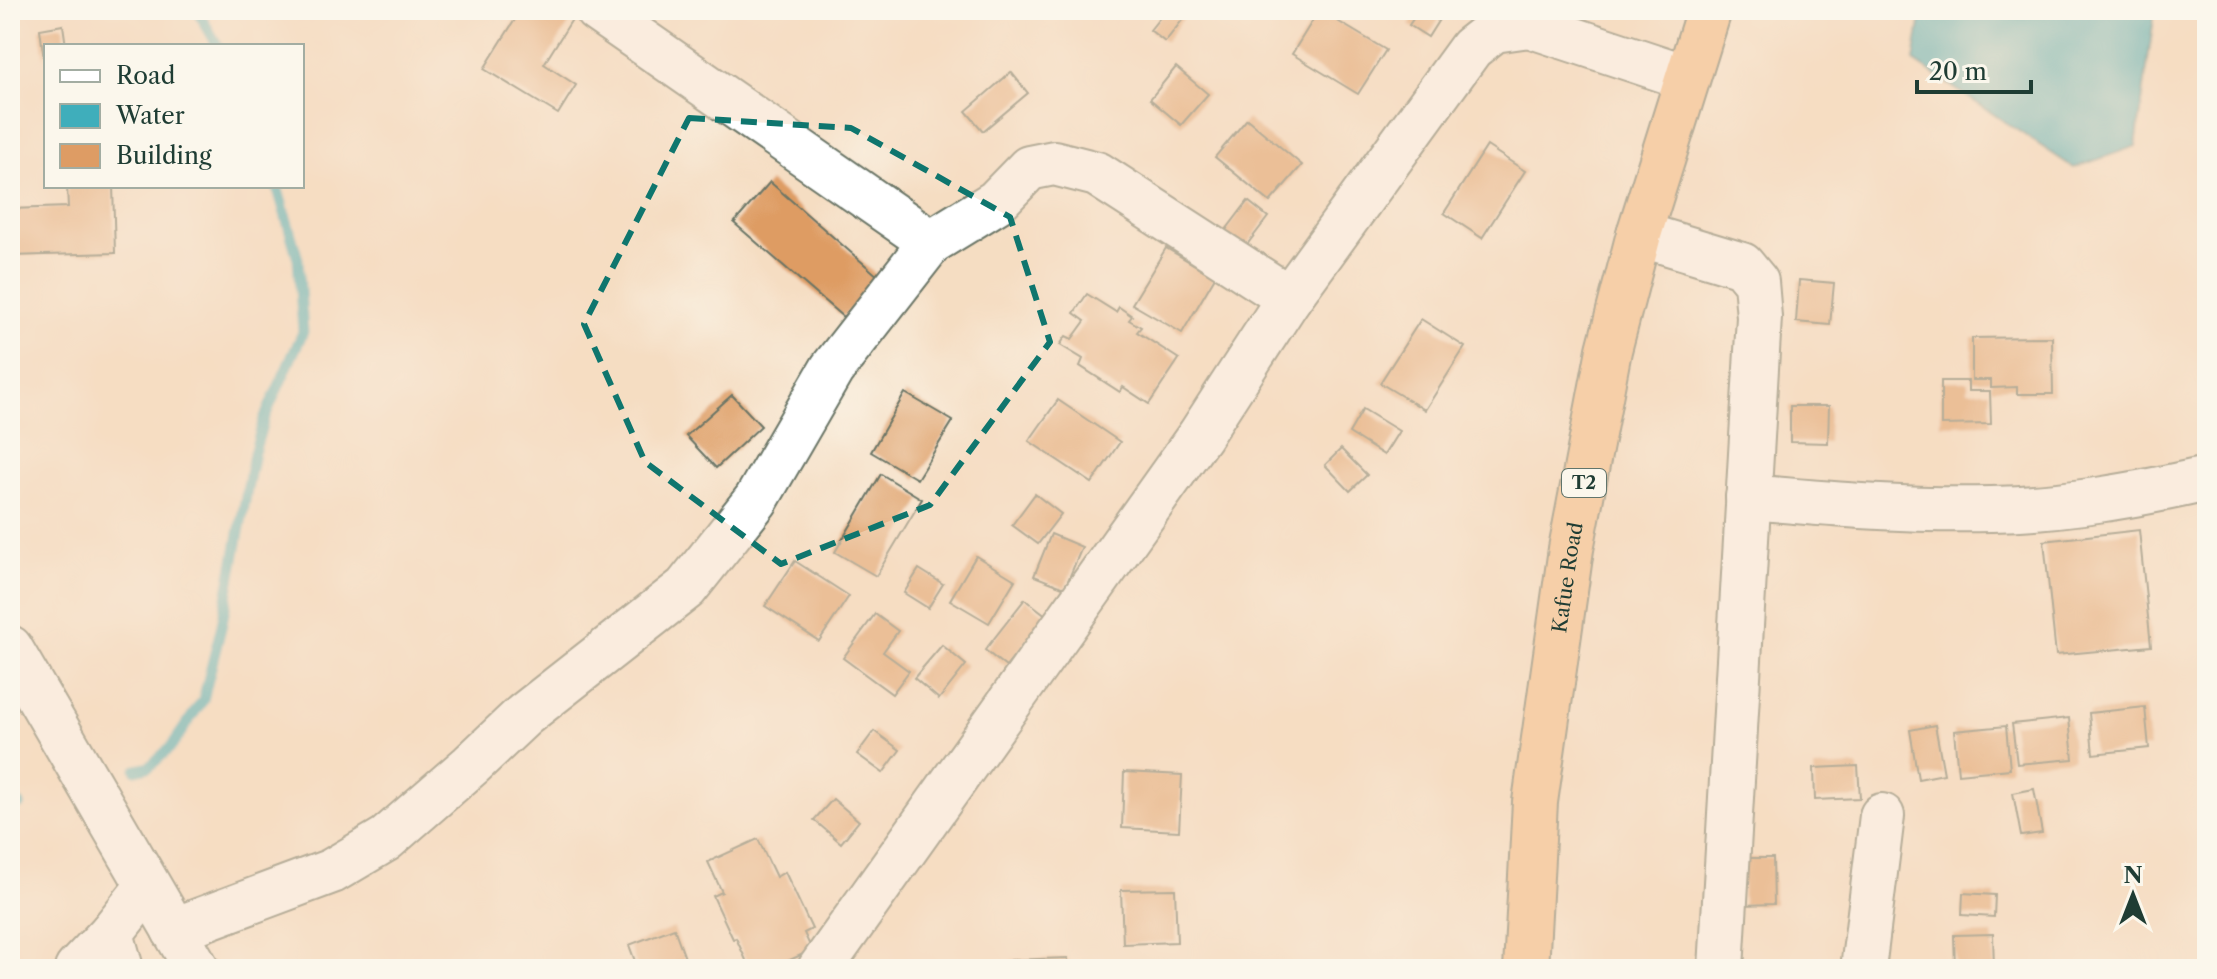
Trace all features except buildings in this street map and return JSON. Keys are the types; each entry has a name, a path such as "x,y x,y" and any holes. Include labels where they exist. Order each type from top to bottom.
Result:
{"highway":[{"name":"Kafue Road","path":"1526,969 1535,802 1571,549 1609,350 1639,234 1709,10"}],"street":[{"path":"597,10 931,242"},
{"path":"820,969 1200,435 1289,298 1471,48 1494,30 1552,21 1686,77"},
{"path":"174,930 332,871 386,839 524,715 686,588 756,500 832,369 931,242 996,202 1029,168 1054,163 1097,174 1289,298"},
{"path":"1639,234 1742,265 1756,282 1759,317 1721,969"},
{"path":"1748,497 1890,509 1994,509 2121,498 2207,479"},
{"path":"10,648 197,969"},
{"path":"1863,969 1882,816"},
{"path":"77,969 116,951 148,886"}],"highlighted area":[{"path":"689,118 851,128 1010,217 1050,342 930,505 781,564 645,462 584,324"}],"water":[{"path":"1922,10 2155,10 2136,146 2074,168 1914,61"}],"waterway":[{"path":"197,10 217,44"},
{"path":"136,770 149,767 171,747 203,700 222,624 254,453 264,419 303,332 298,259 278,188"},
{"path":"10,806 20,804"}]}
